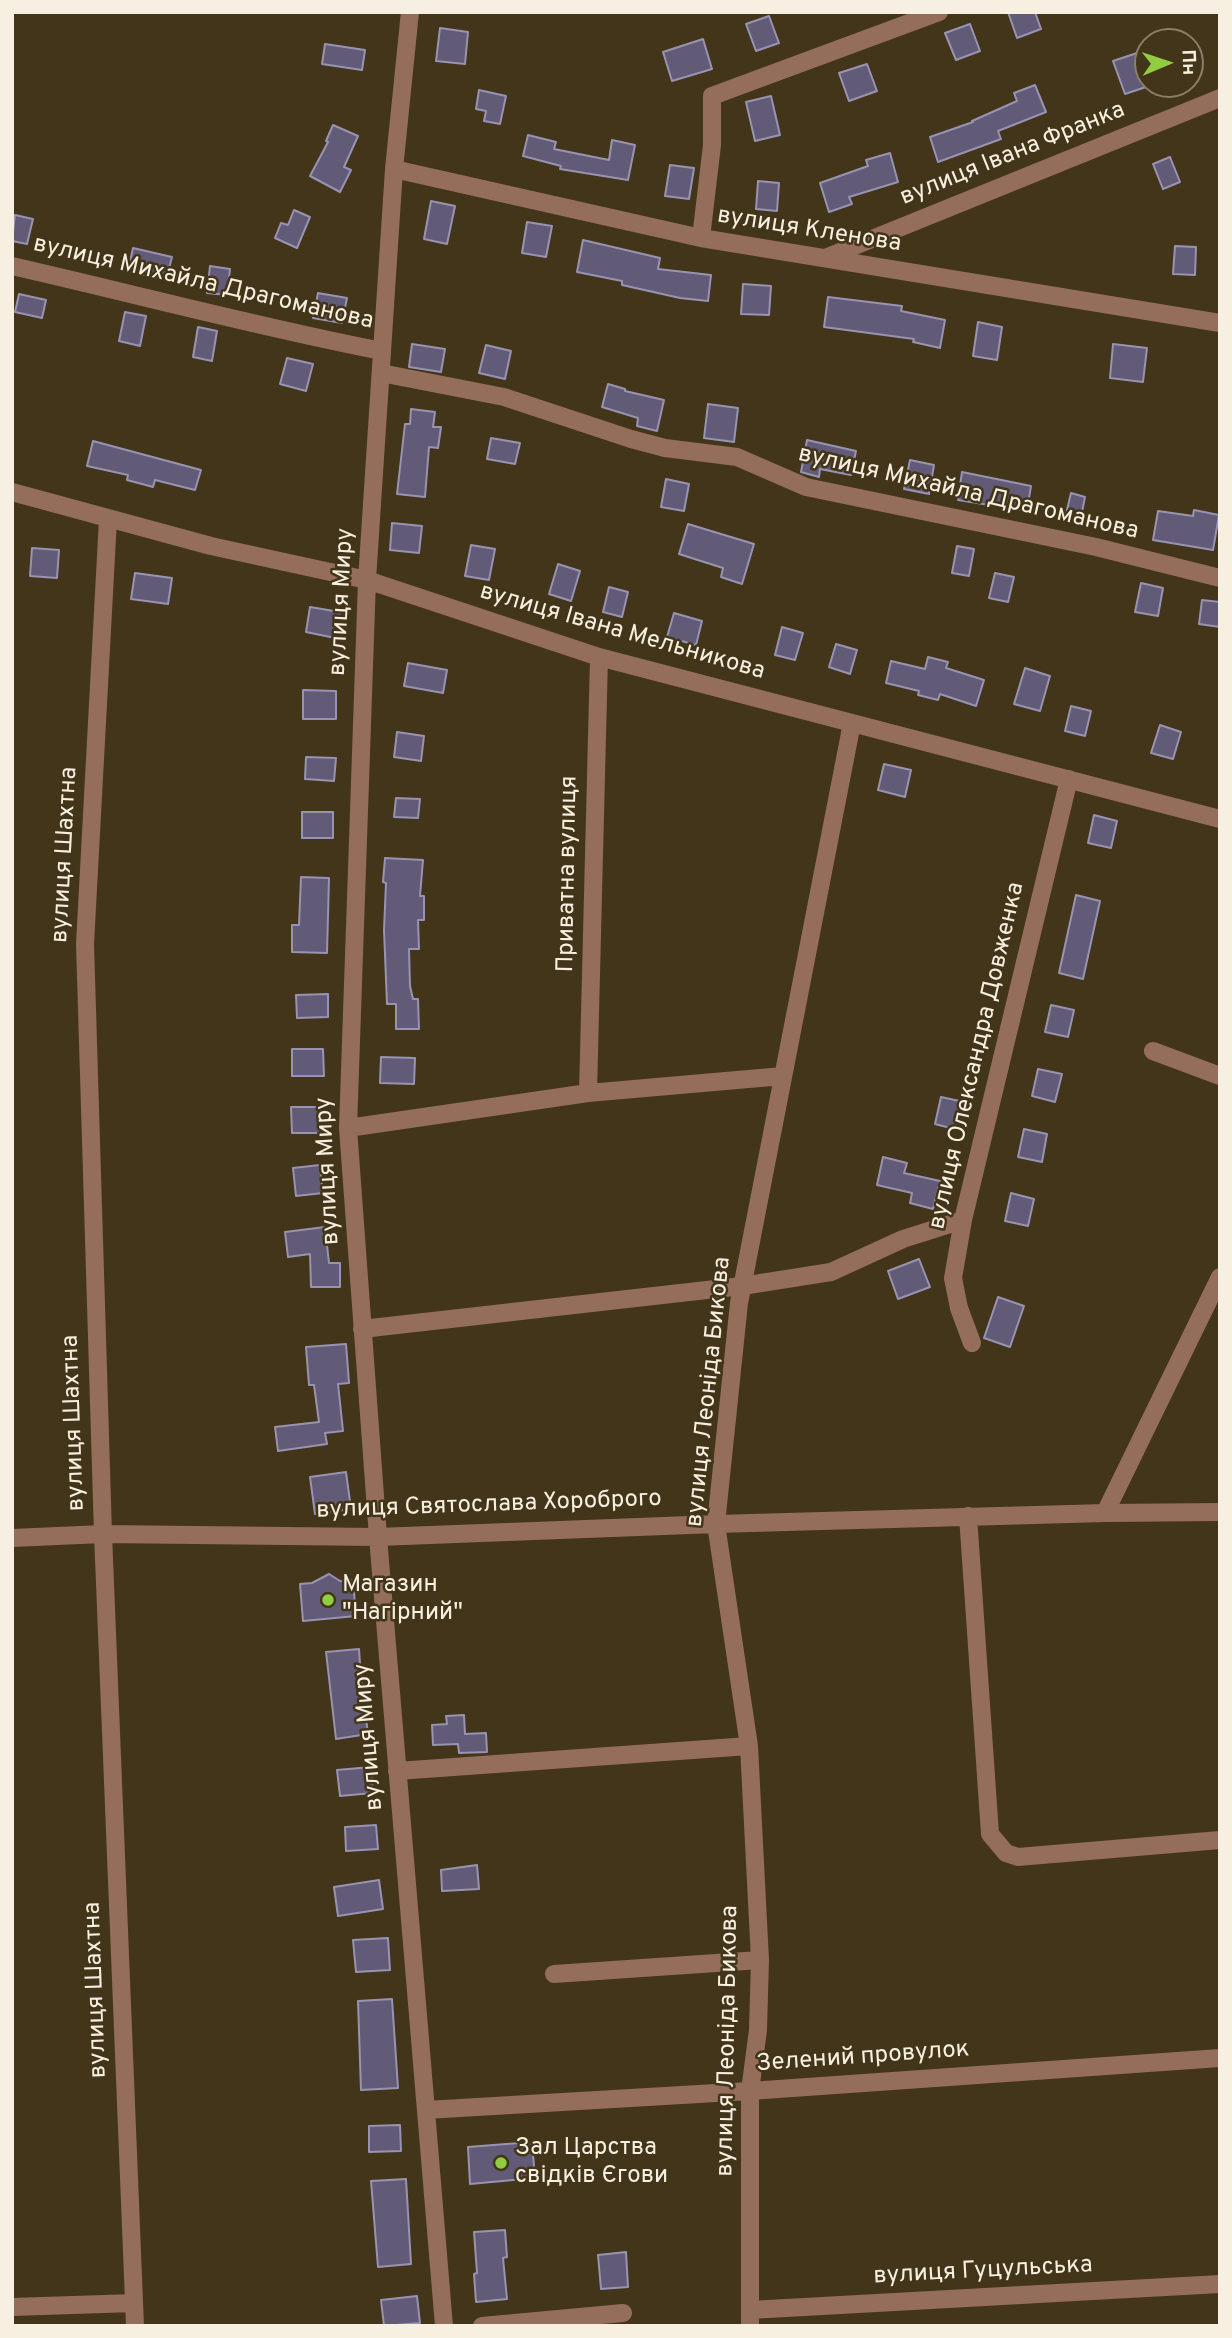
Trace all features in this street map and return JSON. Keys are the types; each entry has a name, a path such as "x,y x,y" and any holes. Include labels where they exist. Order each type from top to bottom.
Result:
{"street":[{"name":"вулиця Миру","path":"410,12 394,169 367,580 348,1128 378,1538 444,2326"},
{"path":"701,237 712,145 712,96 939,12"},
{"name":"вулиця Івана Франка","path":"825,258 1220,98"},
{"name":"вулиця Кленова","path":"394,169 701,237 1220,323"},
{"name":"вулиця Михайла Драгоманова","path":"12,266 188,306 290,333 382,351"},
{"name":"вулиця Михайла Драгоманова","path":"381,373 504,397 665,448 737,457 806,487 1097,547 1220,578"},
{"name":"вулиця Івана Мельникова","path":"12,492 211,546 367,580 598,657 1220,819"},
{"name":"вулиця Шахтна","path":"108,519 85,944 103,1534 135,2326"},
{"name":"Приватна вулиця","path":"588,1093 598,657"},
{"name":"вулиця Леоніда Бикова","path":"750,2318 750,2091 758,2031 760,1960 749,1746 716,1524 743,1286 852,723"},
{"name":"вулиця Олександра Довженка","path":"972,1343 959,1308 953,1278 963,1220 1069,779"},
{"path":"1153,1051 1220,1076"},
{"path":"348,1128 588,1093 783,1076"},
{"path":"362,1329 743,1286 831,1272 903,1239 963,1220"},
{"path":"1105,1513 1220,1277"},
{"name":"вулиця Святослава Хороброго","path":"12,1538 103,1534 378,1538 968,1516 1220,1512"},
{"path":"968,1516 990,1834 1006,1853 1018,1857 1220,1840"},
{"path":"397,1770 749,1746"},
{"path":"554,1974 760,1960"},
{"name":"Зелений провулок","path":"426,2110 750,2091 1220,2058"},
{"name":"вулиця Гуцульська","path":"750,2318 1220,2284"},
{"path":"12,2307 134,2303"},
{"path":"482,2326 623,2313"}],"building":[{"path":"1008,12 1035,12 1041,29 1017,38"},
{"path":"769,16 779,43 756,51 746,24"},
{"path":"970,24 980,51 956,60 945,33"},
{"path":"440,28 468,32 465,64 436,61"},
{"path":"703,39 712,69 672,81 663,52"},
{"path":"325,44 365,50 362,70 322,64"},
{"path":"1134,54 1134,91 1125,94 1113,61"},
{"path":"867,64 877,91 849,101 839,73"},
{"path":"1035,85 1046,112 998,131 1001,139 938,162 930,137 973,122 1017,101 1014,93"},
{"path":"479,90 506,96 500,124 484,121 486,111 476,109"},
{"path":"771,96 780,135 755,141 746,102"},
{"path":"333,125 358,136 344,167 351,170 340,192 310,176 328,142 326,141"},
{"path":"528,135 556,142 554,149 609,160 612,140 635,145 628,180 560,169 561,166 523,156"},
{"path":"890,153 898,182 849,197 852,204 829,212 820,183 868,166 866,160"},
{"path":"1170,157 1180,182 1163,189 1153,164"},
{"path":"670,165 694,168 689,199 665,196"},
{"path":"758,181 779,183 777,211 756,209"},
{"path":"431,201 455,206 447,244 424,239"},
{"path":"294,210 310,217 297,248 275,238 281,223 288,225"},
{"path":"15,215 33,219 27,244 12,241"},
{"path":"527,222 552,226 546,257 522,253"},
{"path":"583,240 660,258 658,269 711,275 708,301 680,298 622,285 622,281 577,272"},
{"path":"1175,246 1196,247 1195,275 1173,274"},
{"path":"133,248 172,257 166,280 128,271"},
{"path":"210,266 230,269 227,295 207,293"},
{"path":"743,284 771,286 769,315 741,314"},
{"path":"318,293 347,298 342,323 313,318"},
{"path":"19,294 46,300 42,318 15,312"},
{"path":"828,297 902,306 901,311 945,320 940,348 913,342 914,339 824,327"},
{"path":"125,312 146,316 140,346 119,341"},
{"path":"978,322 1002,327 997,360 973,356"},
{"path":"198,327 217,331 212,361 193,357"},
{"path":"412,344 445,349 441,372 409,367"},
{"path":"1113,344 1147,348 1143,382 1110,378"},
{"path":"486,345 511,351 505,379 479,373"},
{"path":"287,358 313,364 306,391 280,384"},
{"path":"608,384 664,400 657,431 637,426 638,418 602,407"},
{"path":"708,404 738,408 734,442 704,438"},
{"path":"411,409 435,412 433,427 441,427 438,448 429,447 425,497 397,494 405,424 410,424"},
{"path":"491,438 520,443 515,464 487,459"},
{"path":"807,440 856,451 851,475 820,469 819,477 801,472"},
{"path":"93,441 201,470 195,490 155,480 153,487 127,480 128,475 87,466"},
{"path":"910,460 934,465 929,494 904,489"},
{"path":"962,472 1031,486 1027,511 958,500"},
{"path":"666,479 689,484 684,511 661,507"},
{"path":"1071,493 1085,497 1081,517 1066,514"},
{"path":"1194,510 1219,515 1213,550 1153,540 1158,511 1193,516"},
{"path":"392,523 422,526 419,553 390,550"},
{"path":"688,524 754,544 742,584 721,577 723,568 679,554"},
{"path":"471,545 495,549 489,580 465,576"},
{"path":"957,546 974,549 969,576 952,573"},
{"path":"32,548 59,550 57,578 30,576"},
{"path":"558,564 580,571 571,601 549,594"},
{"path":"135,573 172,578 168,604 131,599"},
{"path":"995,573 1014,577 1008,602 989,598"},
{"path":"1141,583 1163,588 1158,616 1135,612"},
{"path":"609,587 628,592 622,617 603,612"},
{"path":"1202,600 1220,602 1220,627 1199,624"},
{"path":"310,607 340,612 335,638 306,632"},
{"path":"674,613 702,621 696,645 667,637"},
{"path":"782,627 803,633 795,660 775,655"},
{"path":"836,644 857,650 850,674 829,667"},
{"path":"928,657 948,662 946,668 984,680 976,706 940,694 938,700 918,695 919,691 886,683 891,661 925,669"},
{"path":"408,663 447,670 443,693 404,686"},
{"path":"1025,668 1050,676 1040,711 1014,704"},
{"path":"303,690 336,691 336,719 303,719"},
{"path":"1071,706 1091,711 1085,736 1065,731"},
{"path":"1160,725 1181,732 1173,759 1151,753"},
{"path":"397,732 424,736 421,761 394,757"},
{"path":"306,757 336,758 334,781 305,779"},
{"path":"884,764 911,770 905,797 878,790"},
{"path":"396,798 420,799 418,818 394,817"},
{"path":"302,812 333,812 333,838 302,838"},
{"path":"1094,815 1117,821 1111,848 1088,843"},
{"path":"385,858 423,860 420,896 424,896 424,920 418,920 419,949 409,949 410,986 413,999 418,999 419,1029 396,1029 396,1004 387,1004 384,930 386,883 383,882"},
{"path":"301,877 329,878 327,953 292,952 292,925 299,925"},
{"path":"1076,895 1100,901 1083,979 1059,973"},
{"path":"328,994 328,1017 297,1018 296,995"},
{"path":"1051,1005 1074,1010 1068,1037 1045,1032"},
{"path":"292,1049 323,1049 324,1076 292,1076"},
{"path":"381,1057 415,1058 414,1084 380,1083"},
{"path":"1038,1069 1062,1074 1055,1102 1032,1096"},
{"path":"941,1097 964,1102 958,1130 935,1124"},
{"path":"291,1107 322,1107 322,1133 292,1133"},
{"path":"1024,1129 1047,1134 1042,1162 1018,1157"},
{"path":"883,1157 907,1163 904,1173 940,1181 933,1209 910,1203 912,1193 877,1185"},
{"path":"320,1165 323,1193 296,1196 293,1168"},
{"path":"1011,1193 1034,1199 1028,1226 1005,1221"},
{"path":"325,1227 329,1263 340,1263 340,1287 311,1287 310,1254 288,1257 285,1232"},
{"path":"919,1259 930,1287 898,1299 888,1271"},
{"path":"998,1297 1024,1306 1010,1347 984,1338"},
{"path":"346,1344 349,1383 338,1384 343,1431 325,1433 327,1444 278,1451 275,1427 319,1422 314,1385 309,1385 306,1347"},
{"path":"346,1472 351,1509 315,1514 310,1477"},
{"name":"Магазин \"Нагірний\"","path":"329,1574 340,1581 353,1580 356,1616 303,1621 300,1584 312,1583"},
{"path":"359,1649 368,1734 336,1739 326,1652"},
{"path":"464,1715 465,1734 486,1733 487,1752 459,1753 458,1744 433,1745 432,1725 447,1724 446,1716"},
{"path":"371,1767 373,1793 340,1796 337,1770"},
{"path":"376,1825 378,1849 346,1851 345,1827"},
{"path":"477,1865 479,1889 442,1891 441,1870"},
{"path":"379,1880 383,1909 338,1916 334,1887"},
{"path":"388,1938 390,1970 356,1972 353,1940"},
{"path":"392,1999 398,2088 361,2090 358,2001"},
{"path":"400,2125 401,2151 369,2152 369,2126"},
{"path":"532,2142 535,2178 470,2184 468,2147"},
{"path":"406,2179 411,2264 378,2267 371,2181"},
{"path":"505,2230 507,2257 503,2258 507,2299 476,2302 474,2232"},
{"path":"626,2252 628,2287 601,2289 598,2255"},
{"path":"417,2296 420,2323 384,2326 381,2300"}],"place":[{"name":"Магазин \"Нагірний\"","path":"328,1600"},
{"name":"Зал Царства свідків Єгови","path":"501,2163"}]}
